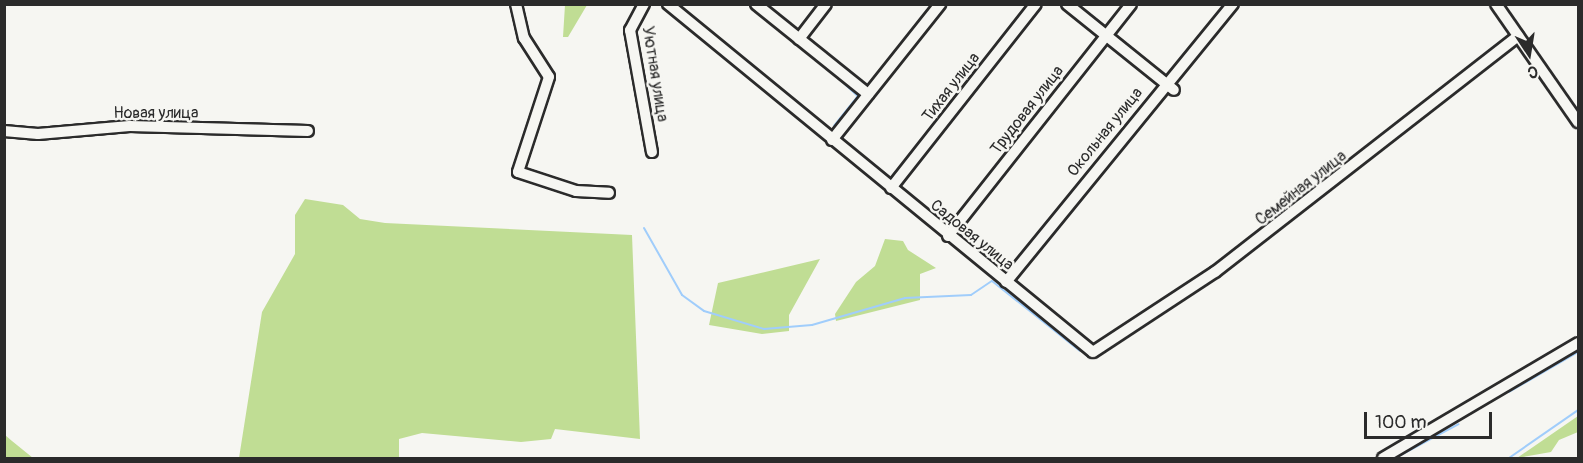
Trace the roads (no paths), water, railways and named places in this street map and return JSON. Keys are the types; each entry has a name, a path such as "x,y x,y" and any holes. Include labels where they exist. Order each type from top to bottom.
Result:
{"street":[{"path":"516,4 524,38 549,77 518,172 576,191 609,193"},
{"name":"Уютная улица","path":"644,4 630,30 652,152"},
{"name":"Садовая улица","path":"668,4 948,236 1093,352"},
{"path":"756,4 868,94"},
{"path":"799,39 826,4"},
{"path":"832,140 940,4"},
{"name":"Тихая улица","path":"891,188 1036,4"},
{"path":"1067,4 1174,90"},
{"name":"Трудовая улица","path":"948,236 1131,4"},
{"name":"Окольная улица","path":"1006,282 1164,83 1233,4"},
{"path":"1496,4 1578,122"},
{"name":"Семейная улица","path":"1093,352 1215,272 1518,36"},
{"name":"Новая улица","path":"4,131 38,134 130,126 308,132"},
{"path":"1383,459 1578,343"}],"waterway":[{"path":"919,22 932,4"},
{"path":"834,74 858,96 834,126"},
{"path":"644,228 682,295 704,311 764,329 812,325 905,298 971,295 992,281 1080,351"},
{"path":"1509,392 1578,352"},
{"path":"1509,458 1578,410"},
{"path":"1395,458 1459,424"}]}
